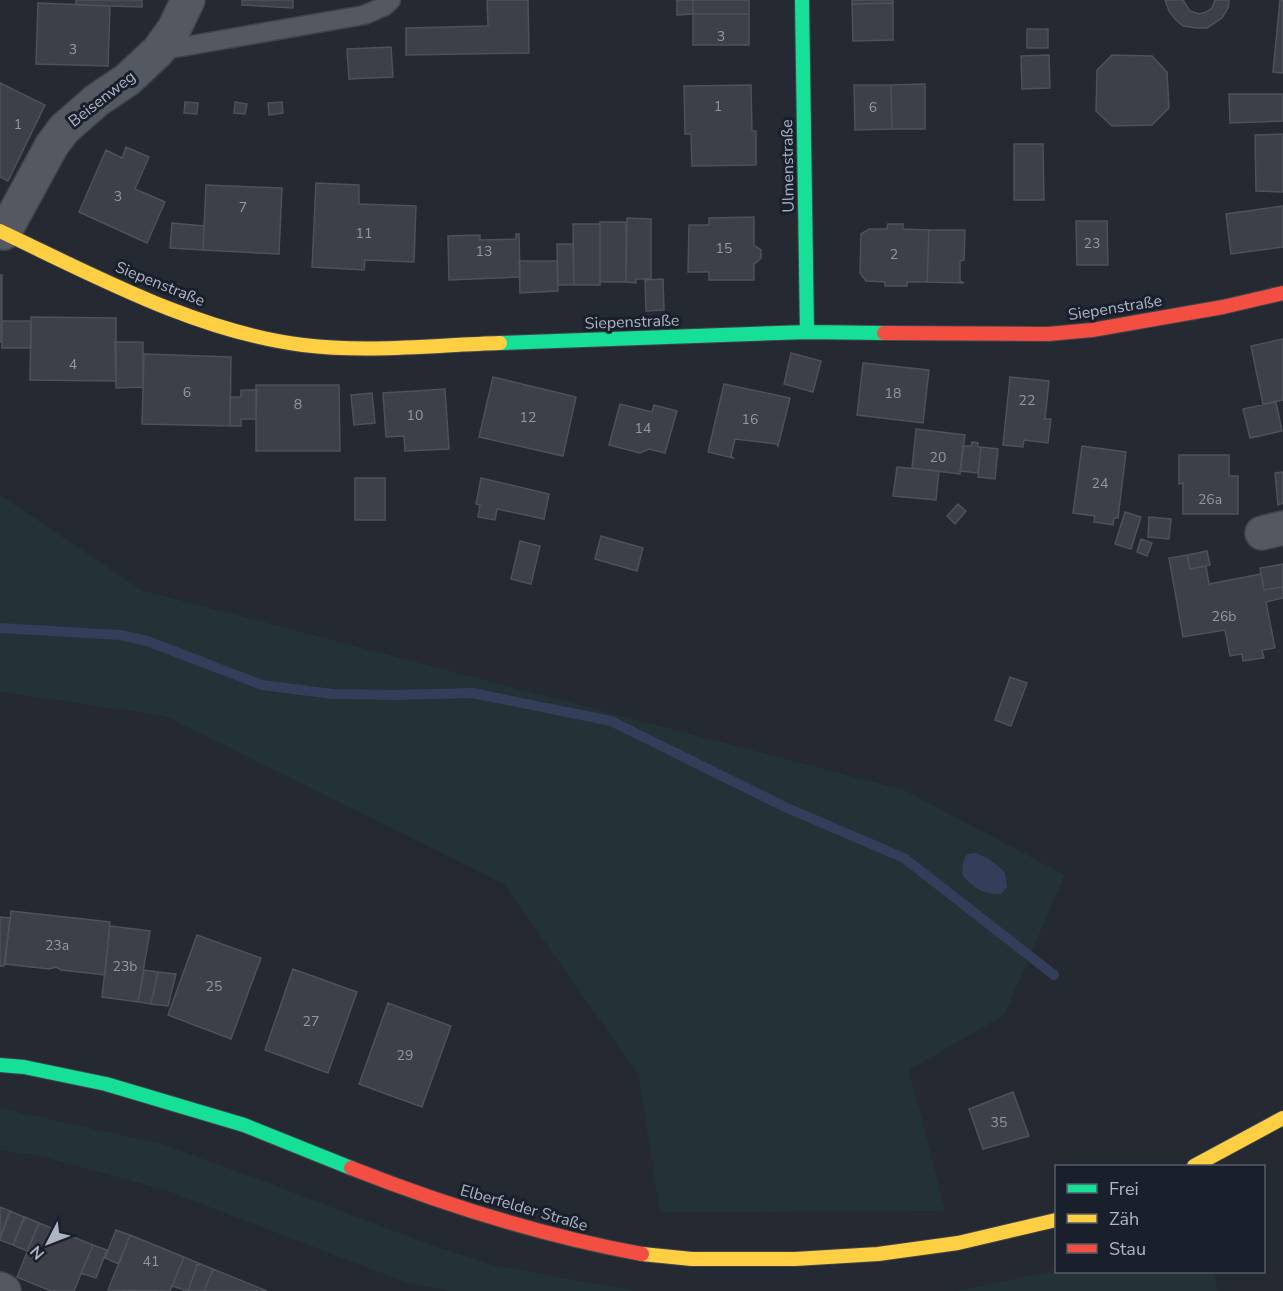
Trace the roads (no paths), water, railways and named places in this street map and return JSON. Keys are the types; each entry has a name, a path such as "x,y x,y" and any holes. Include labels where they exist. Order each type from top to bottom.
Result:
{"street":[{"name":"Beisenweg","path":"2,232 52,145 64,129 97,100 127,80 158,51 174,29 188,0"},
{"name":"Ulmenstraße","path":"802,0 807,333"},
{"name":"Siepenstraße","path":"2,232 77,267 188,313 258,336 315,347 361,348 807,333 1048,334 1092,330 1212,309 1283,293"},
{"name":"Elberfelder Straße","path":"0,1065 24,1067 105,1084 244,1125 388,1183 468,1209 583,1243 647,1255 692,1259 795,1259 878,1254 958,1243 1055,1220"},
{"path":"1198,1165 1283,1118"},
{"path":"0,1289 4,1291"}],"lane":[{"path":"158,51 364,15 385,6 391,0"}],"water":[{"path":"976,853 989,859 1005,872 1007,887 1001,894 979,890 962,875 963,862 967,854"}],"waterway":[{"path":"0,628 120,635 147,641 262,685 332,694 472,693 611,721 785,807 904,858 1054,975"}]}
